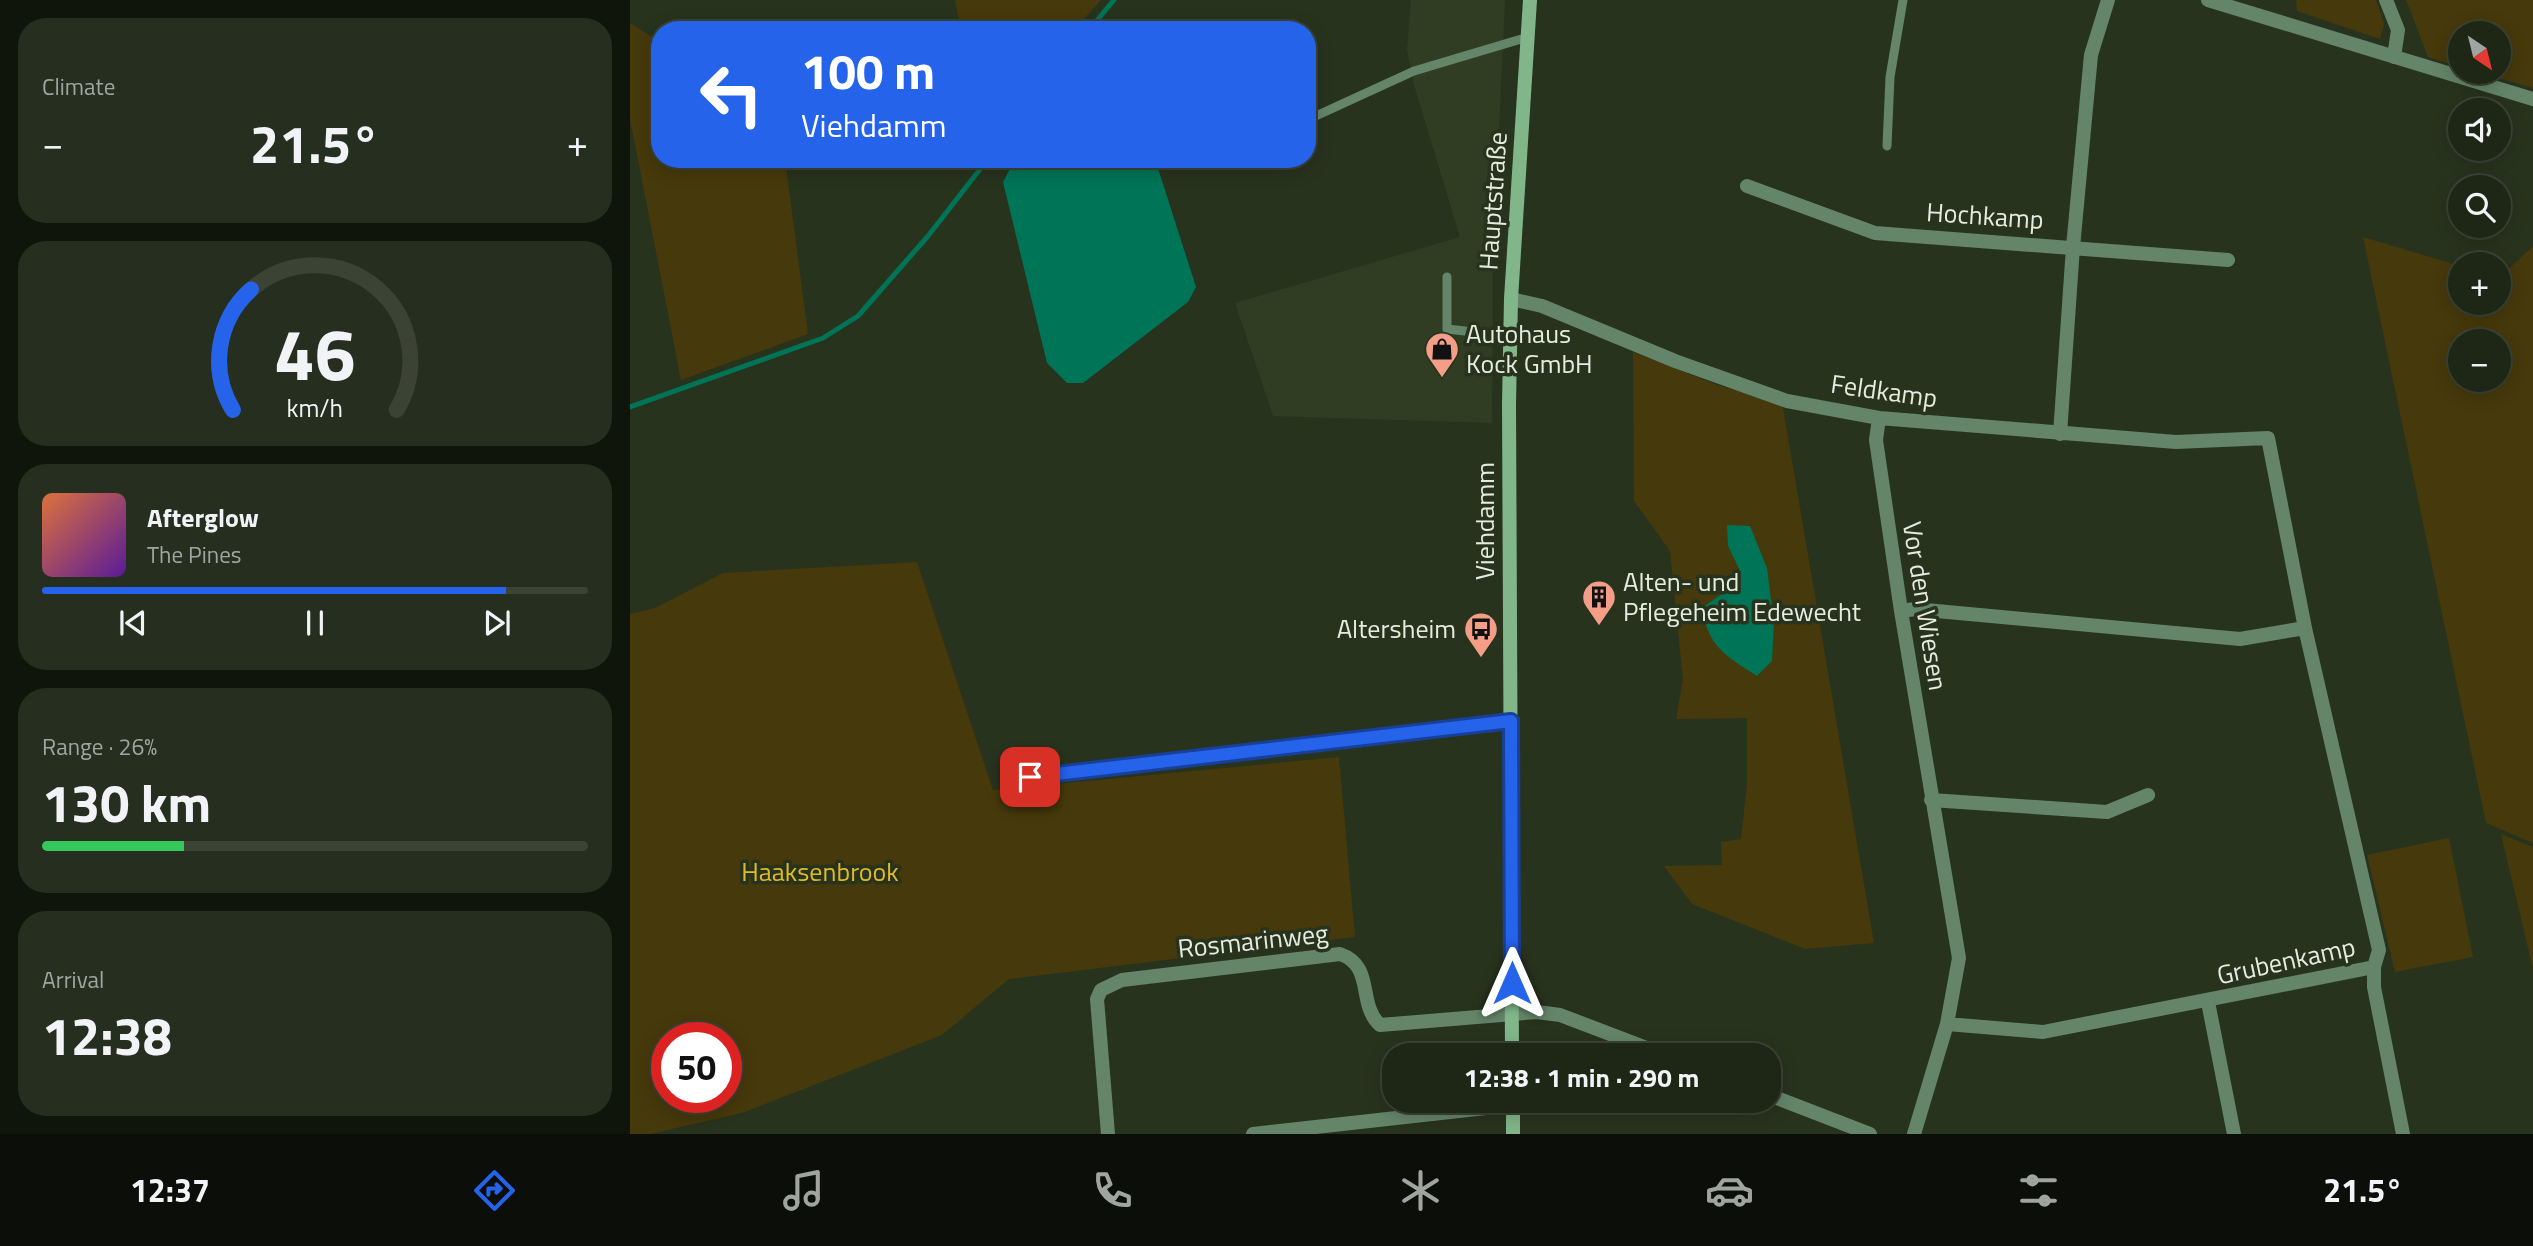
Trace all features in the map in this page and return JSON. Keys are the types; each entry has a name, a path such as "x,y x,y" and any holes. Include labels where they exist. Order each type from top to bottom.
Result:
{"main road":[{"name":"Hauptstraße","path":"1509,404 1511,299 1530,0"},
{"name":"Viehdamm","path":"1509,404 1512,1043"},
{"path":"1513,1113 1513,1134"}],"street":[{"path":"2060,434 2073,247 2091,55 2108,0"},
{"path":"2208,0 2533,99"},
{"path":"2386,0 2398,30 2394,57"},
{"name":"Hochkamp","path":"1747,186 1875,233 2228,260"},
{"name":"Feldkamp","path":"1511,299 1542,306 1675,360 1787,401 1879,418 2060,434 2176,442 2268,439"},
{"name":"Vor den Wiesen","path":"1879,418 1876,440 1900,611 1959,958 1947,1024 1913,1134"},
{"name":"Grubenkamp","path":"1947,1024 2043,1032 2208,1002 2374,967 2379,950 2305,628 2268,439"},
{"path":"1900,611 1915,609 2240,639 2305,628"},
{"path":"1030,777 1511,721"},
{"path":"1931,800 2107,812 2148,795"},
{"name":"Rosmarinweg","path":"1108,1134 1097,1010 1101,990 1110,984 1340,954 1358,965 1364,977 1371,1017 1380,1025 1512,1016"},
{"path":"2374,967 2374,987 2403,1134"},
{"path":"2208,1002 2234,1134"},
{"path":"1512,1016 1537,1012 1560,1015 1634,1043"},
{"path":"1781,1100 1870,1134"},
{"path":"1253,1134 1425,1113"}],"lane":[{"path":"1887,146 1890,77 1903,0"},
{"path":"1316,116 1414,71 1528,37"},
{"path":"1447,277 1447,329 1510,336"}],"shaded area":[{"path":"1411,0 1505,0 1493,257 1492,423 1273,416 1235,303 1460,237 1414,85 1407,50"},
{"path":"1010,168 1158,168 1196,287 1188,302 1083,383 1067,383 1047,363 1003,182"},
{"path":"1727,525 1750,526 1767,568 1774,624 1772,661 1757,676 1720,649 1709,632 1702,608 1723,593 1741,573 1728,546"}],"green space":[{"path":"955,0 1101,0 1082,21 959,21"},
{"path":"2296,0 2376,0 2384,24 2380,39 2297,11"},
{"path":"2406,0 2533,0 2533,88 2511,82 2511,21 2448,21 2448,63 2428,57"},
{"path":"630,23 651,36 651,168 786,168 808,334 681,380 630,119"},
{"path":"2363,237 2448,262 2448,315 2511,315 2511,267 2533,246 2533,843 2486,823"},
{"path":"1633,352 1720,386 1782,402 1874,943 1805,949 1692,904 1664,866 1722,865 1721,842 1741,839 1747,783 1747,718 1676,719 1683,680 1670,551 1634,501"},
{"name":"Haaksenbrook","path":"917,562 993,790 1339,757 1355,937 1009,979 942,1035 742,1113 650,1134 630,1134 630,614 655,608 723,573"},
{"path":"2501,834 2533,847 2533,969"},
{"path":"2449,838 2473,957 2395,972 2367,855"}],"waterway":[{"path":"1096,21 1114,0"},
{"path":"630,407 823,338 858,316 928,236 981,168"}],"place":[{"name":"Autohaus Kock GmbH","path":"1442,379"},
{"name":"Alten- und Pflegeheim Edewecht","path":"1599,627"},
{"name":"Altersheim","path":"1481,659"}],"route":[{"path":"1030,777 1511,721 1512,983"}]}
